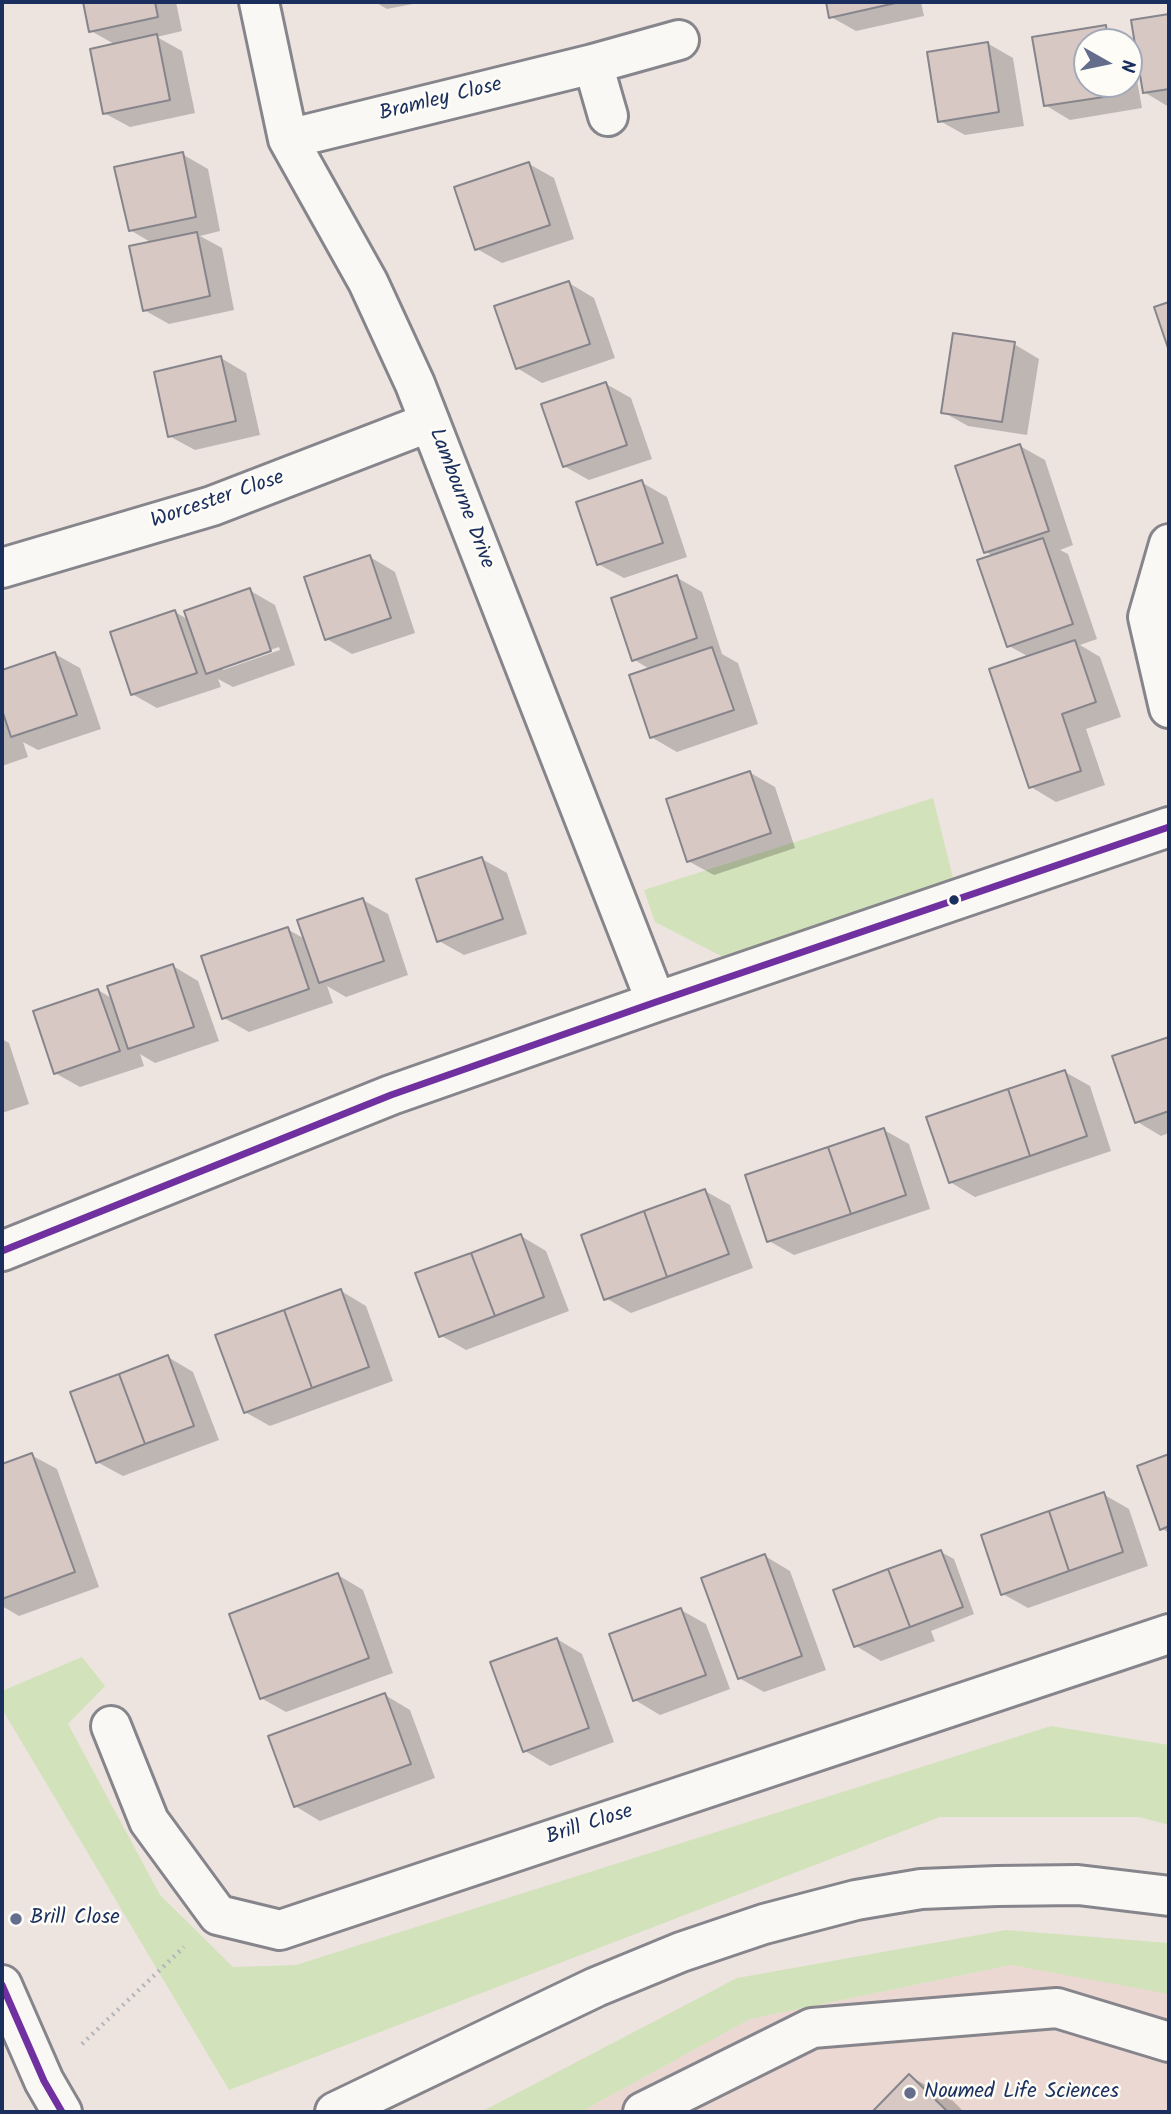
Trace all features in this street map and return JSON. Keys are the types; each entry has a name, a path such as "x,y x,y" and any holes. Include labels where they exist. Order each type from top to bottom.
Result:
{"main road":[{"name":"Lambourne Drive","path":"259,2 288,139 368,282 415,384 656,1002"},
{"name":"Bramley Close","path":"288,139 593,64 679,40"},
{"path":"593,64 608,116"},
{"name":"Worcester Close","path":"2,568 212,506 430,422"},
{"path":"1169,544 1148,617 1169,708"},
{"path":"2,1251 391,1095 1169,827"},
{"name":"Brill Close","path":"218,1915 280,1930 1169,1634"},
{"path":"111,1726 149,1821 218,1915"},
{"path":"335,2112 596,1987 681,1952 764,1924 856,1900 921,1889 1078,1885 1169,1896"},
{"path":"2,1985 53,2096"},
{"path":"643,2112 812,2028 1057,2008 1169,2042"}],"path":[{"path":"53,2096 218,1915"}],"shaded area":[{"path":"1011,1965 1169,1992 1169,2112 581,2112 750,2019"}],"green space":[{"path":"933,798 954,882 731,961 655,922 644,890"},
{"path":"82,1657 105,1686 68,1724 160,1895 233,1967 296,1965 1051,1726 1169,1745 1169,1825 1139,1817 940,1817 229,2090 2,1709 2,1691"},
{"path":"1006,1930 1169,1943 1169,1994 1011,1965 750,2019 581,2112 481,2112 737,1978"}],"building":[{"path":"83,2 155,2 158,17 89,32"},
{"path":"826,2 900,2 829,18"},
{"path":"1169,14 1169,89 1143,93 1143,28 1132,28 1131,20"},
{"path":"1073,30 1073,98 1097,98 1044,106 1032,37"},
{"path":"157,34 170,100 103,114 90,49"},
{"path":"988,42 999,112 938,122 927,52"},
{"path":"183,152 196,217 129,231 114,167"},
{"path":"529,162 550,225 475,250 454,187"},
{"path":"197,232 210,296 143,311 129,246"},
{"path":"569,281 590,344 516,369 494,306"},
{"path":"1169,302 1169,351 1154,307"},
{"path":"953,333 1015,342 1002,422 941,413"},
{"path":"221,356 236,421 168,437 154,372"},
{"path":"606,382 627,445 563,467 541,404"},
{"path":"1020,444 1049,531 984,553 955,466"},
{"path":"642,480 663,543 597,565 576,502"},
{"path":"1043,538 1073,624 1007,647 977,560"},
{"path":"370,555 391,618 325,640 304,577"},
{"path":"677,575 697,638 632,661 611,598"},
{"path":"250,588 271,651 206,674 184,611"},
{"path":"175,610 197,673 131,695 110,632"},
{"path":"1075,640 1096,702 1062,714 1081,771 1029,788 989,669"},
{"path":"712,647 734,710 650,738 629,675"},
{"path":"55,652 77,715 11,737 2,710 2,670"},
{"path":"750,771 771,833 687,862 666,799"},
{"path":"482,857 503,919 437,942 416,879"},
{"path":"363,898 384,961 319,983 297,920"},
{"path":"288,927 309,989 222,1019 201,956"},
{"path":"173,964 194,1027 128,1049 107,986"},
{"path":"98,989 120,1051 54,1074 33,1011"},
{"path":"1169,1037 1169,1111 1135,1123 1112,1056"},
{"path":"1065,1070 1087,1136 1030,1156 1008,1089"},
{"path":"1008,1089 1030,1156 949,1183 926,1117"},
{"path":"884,1128 906,1195 851,1214 828,1147"},
{"path":"828,1147 851,1214 767,1242 745,1175"},
{"path":"705,1189 729,1254 667,1277 644,1211"},
{"path":"644,1211 667,1277 604,1300 581,1235"},
{"path":"521,1234 544,1297 495,1316 471,1253"},
{"path":"471,1253 495,1316 439,1337 415,1273"},
{"path":"341,1289 369,1367 312,1388 284,1310"},
{"path":"284,1310 312,1388 244,1413 215,1335"},
{"path":"168,1355 194,1426 145,1444 119,1374"},
{"path":"119,1374 145,1444 96,1463 70,1392"},
{"path":"32,1453 75,1572 2,1599 2,1464"},
{"path":"1169,1454 1169,1526 1160,1530 1137,1466"},
{"path":"1104,1492 1123,1552 1069,1571 1049,1511"},
{"path":"1049,1511 1069,1571 1001,1595 981,1535"},
{"path":"941,1550 963,1607 910,1627 888,1569"},
{"path":"765,1554 802,1656 738,1679 701,1578"},
{"path":"888,1569 910,1627 854,1647 833,1590"},
{"path":"338,1573 369,1658 260,1699 229,1614"},
{"path":"681,1608 706,1675 633,1701 609,1634"},
{"path":"557,1638 589,1728 523,1752 490,1662"},
{"path":"385,1693 411,1764 294,1807 268,1736"},
{"name":"Noumed Life Sciences","path":"909,2074 948,2112 872,2112"}],"transit line":[{"path":"2,1251 391,1095 1169,827"},
{"path":"2,1985 44,2081 62,2112"}],"place":[{"name":"Brill Close","path":"16,1919"},
{"name":"Noumed Life Sciences","path":"910,2093"}]}
